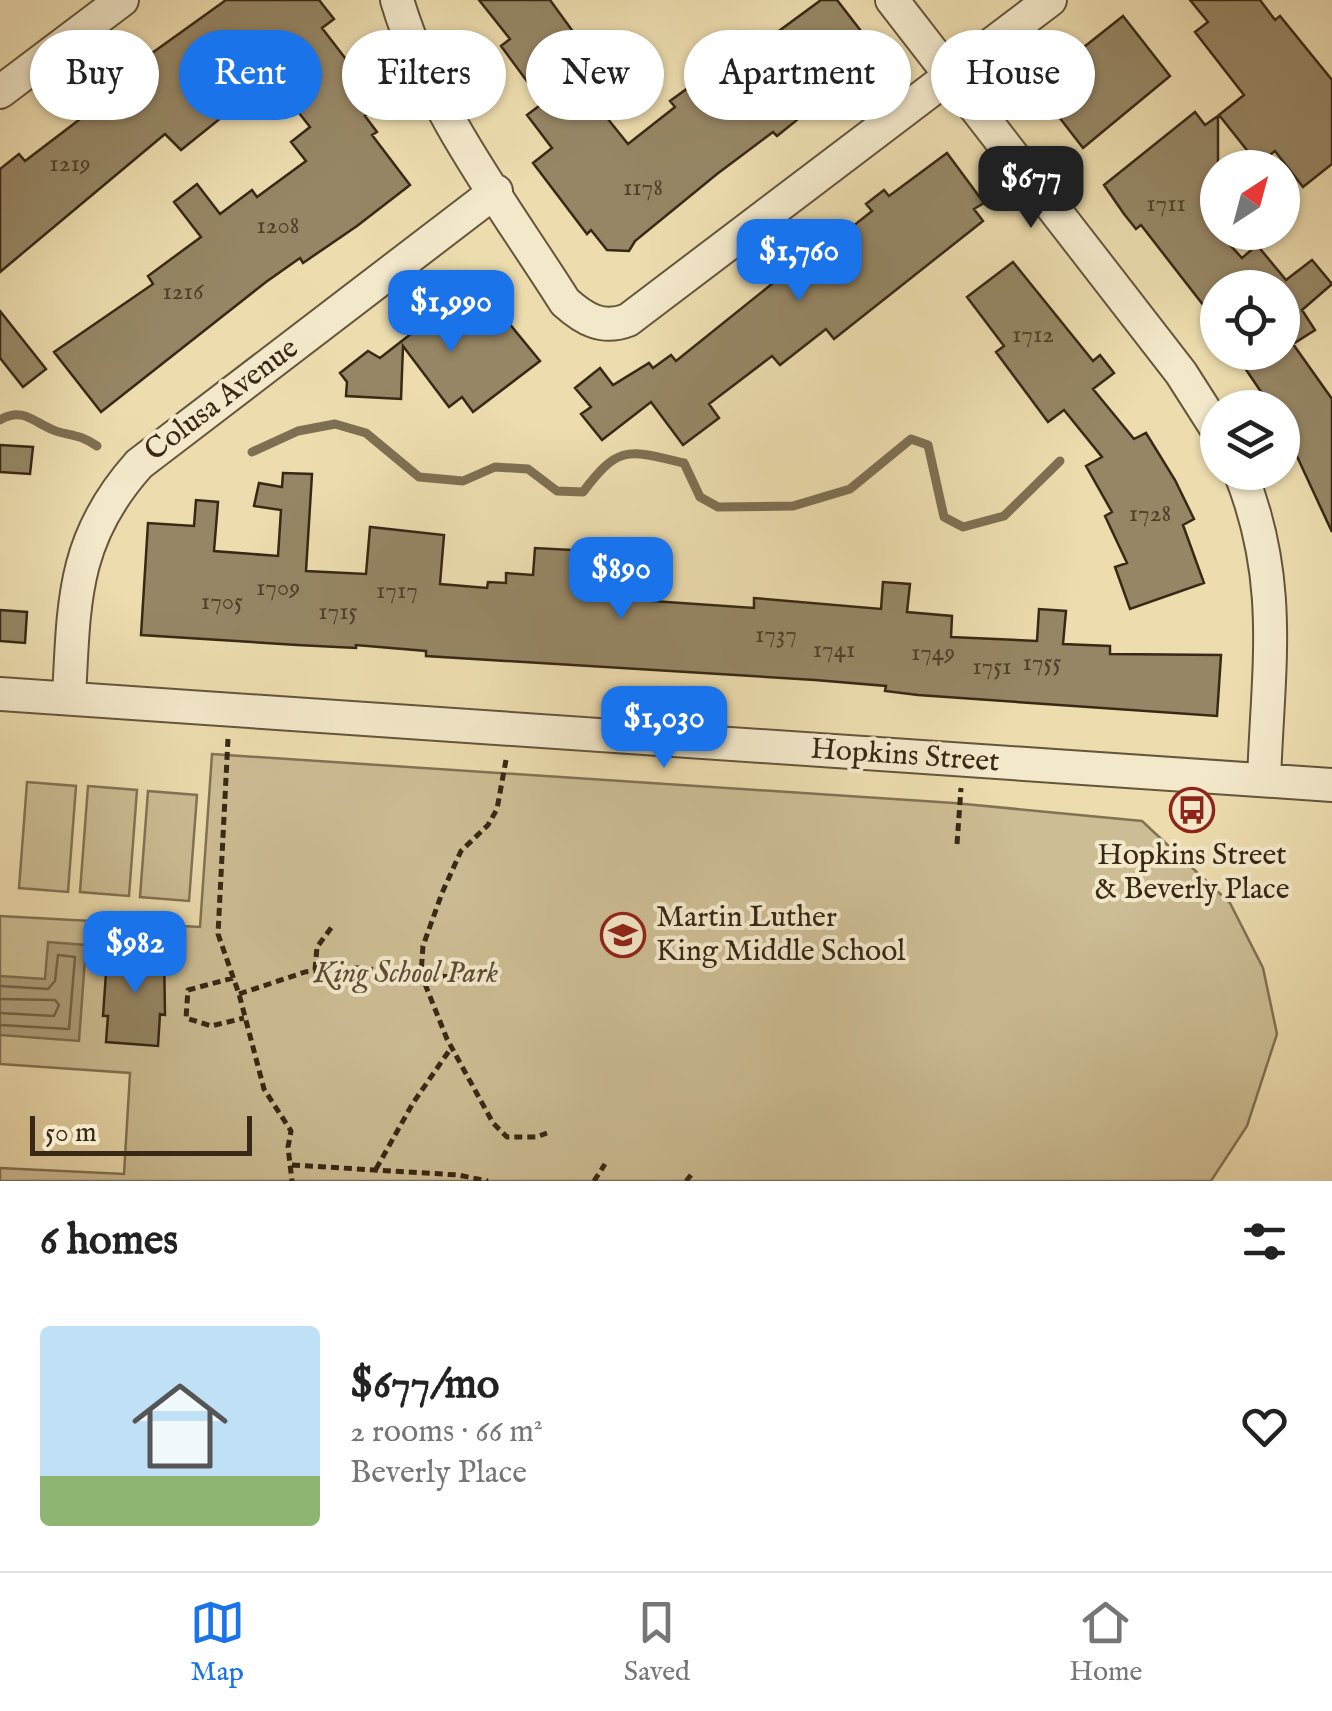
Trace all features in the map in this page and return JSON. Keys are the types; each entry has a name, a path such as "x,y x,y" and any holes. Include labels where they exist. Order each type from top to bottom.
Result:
{"street":[{"path":"0,92 122,0"},
{"path":"397,0 406,29 447,112 565,302 583,318 616,324 628,320 931,90"},
{"path":"892,0 931,51"},
{"path":"1011,30 1050,0"},
{"path":"984,120 1200,403"},
{"name":"Colusa Avenue","path":"69,698 80,575 91,530 114,491 138,464 496,191"},
{"path":"1247,490 1259,520 1273,622 1264,780"},
{"name":"Hopkins Street","path":"0,694 1332,785"}],"path":[{"path":"230,711 218,934 239,994 264,1089 291,1131 288,1147 292,1181"},
{"path":"510,730 497,809 488,825 461,851 442,892 423,946 421,974 451,1047 493,1123 507,1136 536,1137 547,1133"},
{"path":"957,844 962,760"},
{"path":"315,971 317,947 334,924"},
{"path":"239,994 315,971 347,967 483,980"},
{"path":"233,978 188,990 186,1018 211,1026 244,1018"},
{"path":"376,1169 451,1047"},
{"path":"594,1181 605,1164"},
{"path":"292,1165 488,1181"}],"green space":[{"name":"King School Park","path":"212,754 954,803 1142,821 1230,903 1263,968 1277,1034 1247,1126 1211,1181 0,1181 0,1168 124,1174 130,1073 0,1064 0,916 200,927"},
{"path":"27,782 76,786 68,892 19,888"},
{"path":"88,786 137,790 129,896 80,892"},
{"path":"148,791 197,795 189,901 140,897"}],"water":[{"path":"48,942 86,945 79,1041 0,1035 0,976 45,979"}],"building":[{"path":"226,0 319,0 334,19 322,28 342,54 342,120 368,120 377,132 372,135 410,185 303,263 300,258 266,282 101,412 54,352 153,284 148,276 201,237 174,202 197,184 220,214 252,190 257,197 306,161 291,142 310,127 305,120 322,120 322,30 184,30"},
{"path":"479,0 550,0 572,30 526,30 526,80 506,53 510,39"},
{"path":"821,0 837,0 860,30 780,30"},
{"path":"1190,0 1260,0 1275,20 1280,16 1332,80 1332,164 1303,187 1300,150 1247,150 1219,115 1244,95 1195,32 1208,22"},
{"path":"1123,16 1170,76 1083,148 1061,120 1095,120 1095,38"},
{"path":"179,34 179,120 218,120 181,150 165,134 0,272 0,169 19,154 25,161 79,120 159,120 159,48"},
{"path":"684,91 684,120 797,120 777,136 773,132 717,174 635,241 629,251 607,250 591,230 587,234 533,163 552,148 531,120 609,120 628,144 658,120 664,120 675,107 670,101"},
{"path":"1195,112 1205,125 1218,116 1218,150 1200,150 1200,250 1235,250 1242,258 1251,250 1261,250 1278,270 1200,270 1200,301 1141,225 1136,229 1104,185"},
{"path":"947,153 984,203 974,209 983,221 834,339 826,329 780,365 772,356 709,404 719,418 683,445 651,402 602,440 581,414 591,407 575,388 600,368 613,385 649,363 653,368 671,355 676,361 834,234 837,239 872,211 866,204 884,190 889,196"},
{"path":"1312,260 1332,284 1302,310 1315,330 1300,340 1299,270"},
{"path":"1013,262 1093,361 1100,355 1114,373 1093,389 1134,439 1146,433 1175,480 1194,519 1183,525 1204,583 1130,609 1115,567 1127,563 1105,516 1112,512 1086,466 1102,457 1064,410 1048,422 996,352 1004,346 967,297"},
{"path":"476,283 540,361 473,412 462,397 449,407 403,346 401,399 346,396 347,382 340,373 368,351 380,358"},
{"path":"0,311 46,369 23,387 0,358"},
{"path":"1300,354 1332,399 1332,532 1300,463 1300,390 1260,390 1246,370 1300,370"},
{"path":"0,445 33,447 30,474 0,472"},
{"path":"283,473 312,474 306,571 366,574 370,527 444,535 440,584 487,588 488,582 506,583 506,573 533,575 535,548 609,552 608,556 617,557 617,593 639,595 638,600 754,608 754,598 881,609 883,582 910,584 907,612 952,616 951,637 1037,641 1039,609 1066,611 1063,644 1110,646 1110,654 1221,655 1217,716 918,695 885,691 886,686 815,680 426,656 426,651 356,645 141,635 148,523 194,526 196,500 218,502 214,551 278,556 281,510 254,506 259,483 282,487"},
{"path":"0,610 27,612 25,643 0,641"},
{"path":"112,947 164,950 165,1015 160,1014 158,1046 106,1042 108,1016 103,1016"}],"waterway":[{"path":"0,420 23,416 97,446"},
{"path":"252,452 298,431 335,424 366,433 419,477 463,481 495,467 528,469 557,491 583,492 616,458 650,455 684,463 700,497 718,507 793,506 850,489 911,439 928,445 944,517 963,527 1004,516 1060,461"}],"place":[{"name":"Hopkins Street & Beverly Place","path":"1192,810"},
{"name":"Martin Luther King Middle School","path":"623,935"}]}
